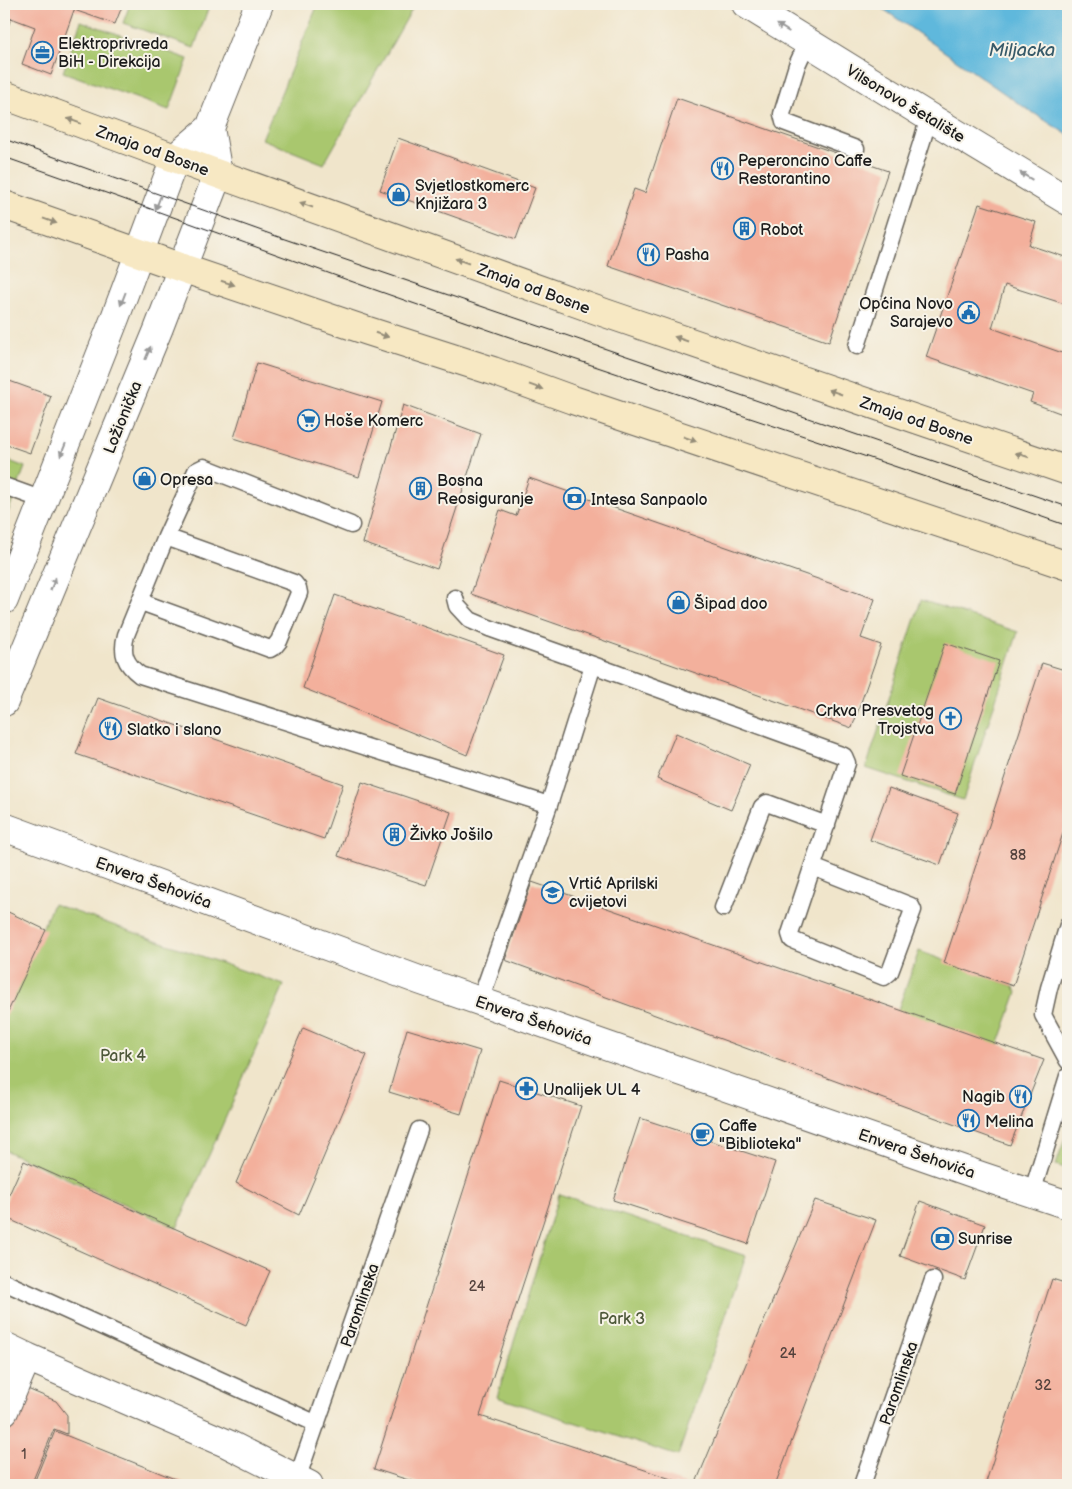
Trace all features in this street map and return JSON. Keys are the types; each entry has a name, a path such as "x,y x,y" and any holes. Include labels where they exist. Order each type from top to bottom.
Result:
{"main road":[{"name":"Zmaja od Bosne","path":"4,95 605,313 1068,471"},
{"path":"4,204 182,268 368,331 494,371 583,403 1068,566"}],"street":[{"path":"7,583 43,500 140,253 175,158 210,128 259,4"},
{"name":"Vilsonovo šetalište","path":"746,4 1068,201"},
{"path":"210,128 218,174"},
{"name":"Ložionička","path":"4,702 158,330 218,174"},
{"name":"Envera Šehovića","path":"4,827 410,977 1068,1204"},
{"path":"4,1411 15,1352"},
{"name":"Paromlinska","path":"15,1352 228,1444 304,1482"}],"lane":[{"path":"807,42 797,66 782,114 784,122 856,149"},
{"path":"857,346 928,117"},
{"path":"351,526 204,467 196,471 166,537 126,635 123,646 125,658 132,669 140,675 549,805"},
{"path":"4,486 43,500"},
{"path":"141,602 270,649 279,641 298,593 298,588 294,583 166,537"},
{"path":"455,598 457,606 470,620 489,628 844,756 847,763 814,867 790,934 792,940 884,977 890,972 913,910 911,906 814,867"},
{"path":"480,1001 549,805 593,665"},
{"path":"724,908 762,807 766,803 827,824"},
{"path":"1068,925 1049,988 1044,1016 1068,1062"},
{"path":"1032,1193 1068,1076"},
{"name":"Paromlinska","path":"304,1482 317,1424 419,1130"},
{"name":"Paromlinska","path":"862,1485 933,1280"},
{"path":"4,1282 317,1424"}],"green space":[{"path":"130,4 207,4 209,6 194,48 123,23"},
{"path":"318,4 415,4 324,164 262,139"},
{"path":"81,21 188,59 169,110 63,72"},
{"path":"4,459 25,467 4,523"},
{"path":"921,600 1018,632 963,800 866,768"},
{"name":"Park 4","path":"53,904 284,985 177,1228 4,1150 4,1013"},
{"path":"919,951 1013,986 1017,992 997,1049 897,1012"},
{"path":"1068,1129 1068,1169 1056,1165"},
{"name":"Park 3","path":"559,1194 746,1256 678,1456 497,1397"}],"water":[{"name":"Miljacka","path":"876,4 1068,4 1068,135 1018,103"}],"building":[{"name":"Elektroprivreda BiH - Direkcija","path":"4,4 123,4 115,24 74,10 51,75 22,64 35,27 11,18 4,38"},
{"name":"Robot","path":"677,98 888,171 829,342 608,266 634,189 645,193"},
{"path":"398,138 535,188 516,239 380,190"},
{"name":"Općina Novo Sarajevo","path":"979,204 1036,222 1029,245 1068,258 1068,305 1005,285 992,328 1068,355 1068,416 1030,402 1033,394 926,357"},
{"name":"Hoše Komerc","path":"257,363 382,402 359,477 234,438"},
{"path":"4,379 51,396 30,453 4,444"},
{"name":"Bosna Reosiguranje","path":"403,405 481,434 437,569 363,543"},
{"path":"529,478 875,599 861,638 881,645 852,728 471,594 500,510 516,516"},
{"path":"335,595 504,655 467,755 303,688"},
{"name":"Crkva Presvetog Trojstva","path":"945,643 999,661 955,794 900,776"},
{"path":"1042,663 1068,671 1068,818 1013,986 944,963"},
{"path":"98,698 343,784 324,839 76,754"},
{"path":"676,733 750,765 731,810 657,779"},
{"name":"Živko Jošilo","path":"362,782 451,812 426,885 338,856"},
{"path":"889,788 958,813 940,865 870,840"},
{"path":"532,882 1044,1060 1010,1145 505,960"},
{"path":"4,910 46,930 4,1020"},
{"path":"303,1028 367,1055 299,1215 236,1183"},
{"path":"407,1029 480,1051 461,1114 389,1092"},
{"path":"499,1080 581,1106 480,1416 688,1485 424,1485 374,1469"},
{"path":"640,1118 775,1162 748,1244 613,1200"},
{"path":"24,1161 270,1271 246,1325 4,1217 4,1206"},
{"path":"815,1200 876,1220 775,1485 695,1485"},
{"path":"920,1201 985,1225 965,1280 900,1256"},
{"path":"1052,1279 1068,1284 1068,1485 985,1485"},
{"path":"18,1385 56,1401 67,1415 67,1434 54,1429 31,1485 26,1482 25,1485 4,1485 4,1421"},
{"path":"55,1431 190,1485 33,1485"}],"tram line":[{"path":"4,139 273,235 1068,507"},
{"path":"4,157 489,330 1068,526"}],"place":[{"name":"Elektroprivreda BiH - Direkcija","path":"42,52"},
{"name":"Peperoncino Caffe Restorantino","path":"722,169"},
{"name":"Svjetlostkomerc Knjižara 3","path":"399,194"},
{"name":"Robot","path":"744,229"},
{"name":"Pasha","path":"649,254"},
{"name":"Općina Novo Sarajevo","path":"969,312"},
{"name":"Hoše Komerc","path":"308,420"},
{"name":"Opresa","path":"144,479"},
{"name":"Bosna Reosiguranje","path":"421,489"},
{"name":"Intesa Sanpaolo","path":"575,499"},
{"name":"Šipad doo","path":"678,603"},
{"name":"Crkva Presvetog Trojstva","path":"950,719"},
{"name":"Slatko i slano","path":"111,729"},
{"name":"Živko Jošilo","path":"394,834"},
{"name":"Vrtić Aprilski cvijetovi","path":"553,892"},
{"name":"Unalijek UL 4","path":"527,1089"},
{"name":"Nagib","path":"1021,1096"},
{"name":"Melina","path":"969,1121"},
{"name":"Caffe \"Biblioteka\"","path":"703,1134"},
{"name":"Sunrise","path":"942,1238"}]}
